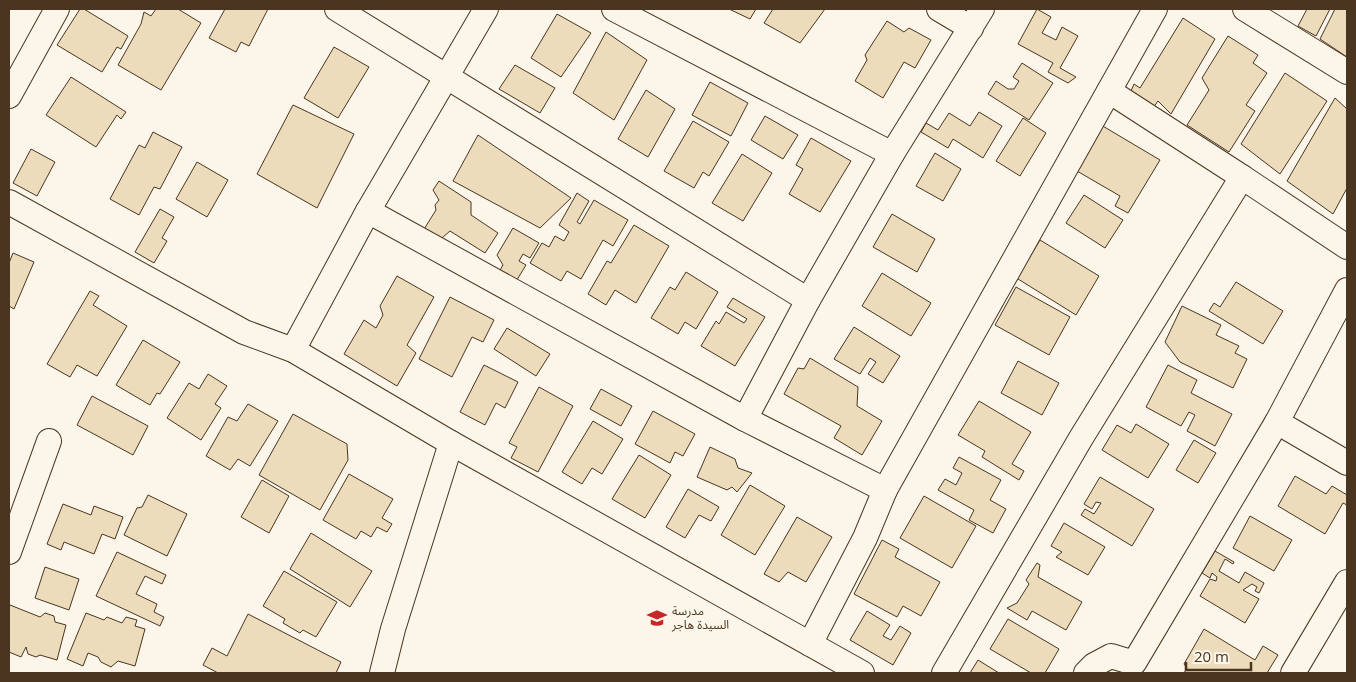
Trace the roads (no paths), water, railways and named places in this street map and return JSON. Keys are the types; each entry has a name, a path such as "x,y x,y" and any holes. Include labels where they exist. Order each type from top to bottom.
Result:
{"street":[{"path":"9,96 57,9"},
{"path":"337,9 808,300"},
{"path":"293,350 368,212 486,9"},
{"path":"614,9 892,154"},
{"path":"745,419 808,300 892,154 976,18 939,9"},
{"path":"810,644 865,538 885,490 1155,9"},
{"path":"1246,9 1347,72"},
{"path":"1109,91 1347,247"},
{"path":"944,673 1081,438 1242,177"},
{"path":"9,202 244,332 293,350 451,443 862,673"},
{"path":"368,212 745,419 885,490"},
{"path":"1086,673 1094,665 1111,656 1143,668 1347,290"},
{"path":"1277,422 1347,463"},
{"path":"9,552 49,441"},
{"path":"382,673 392,629 451,443"},
{"path":"1293,673 1341,607 1347,582"}],"place":[{"name":"مدرسة السيدة هاجر","path":"657,618"}]}
